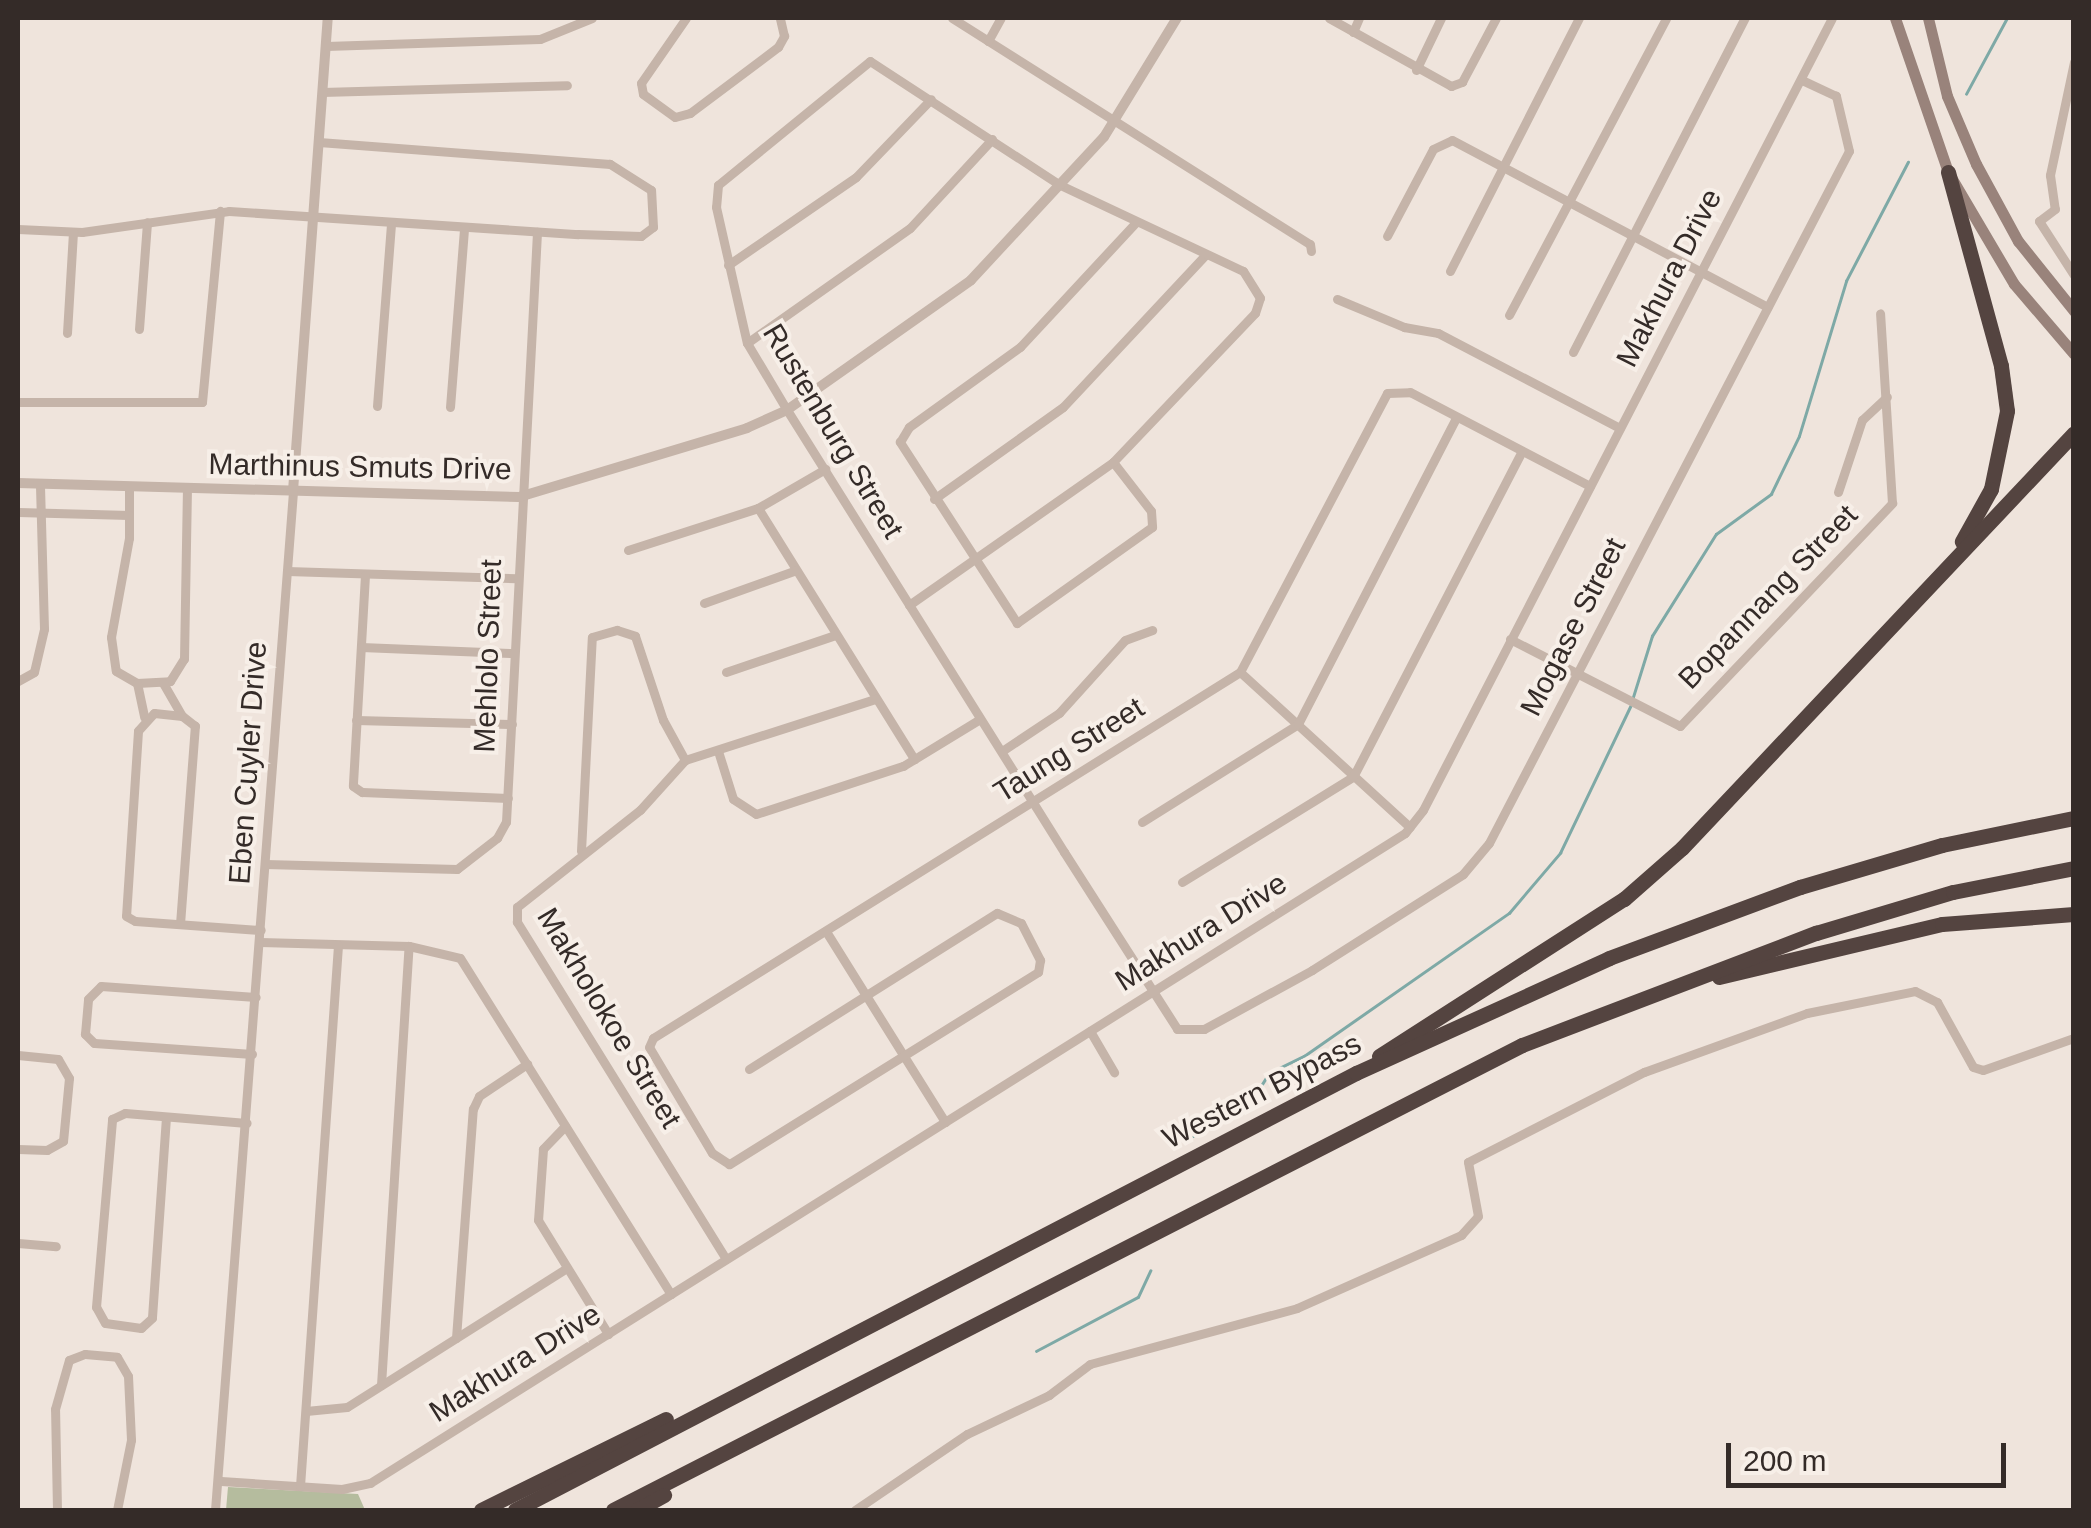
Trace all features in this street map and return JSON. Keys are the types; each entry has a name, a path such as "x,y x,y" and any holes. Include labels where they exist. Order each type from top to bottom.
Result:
{"highway":[{"path":"1886,632 1980,514 2006,431 2001,366 1948,172"},
{"path":"1356,1073 1624,900 1718,814 2074,433"},
{"name":"Western Bypass","path":"515,1510 766,1376 1356,1073 1715,915 1942,845 2074,818"},
{"path":"613,1510 1522,1045 1636,998 1919,902 2074,868"},
{"path":"1636,998 1912,930 2074,914"},
{"path":"481,1510 766,1376"},
{"path":"637,1510 780,1426"}],"main road":[{"path":"1895,18 1948,172 2014,284 2074,354"},
{"path":"1928,18 1947,96 1976,164 2018,240 2074,311"}],"street":[{"name":"Eben Cuyler Drive","path":"215,1510 221,1481 328,18"},
{"path":"326,46 540,40 592,18"},
{"path":"686,18 641,83 643,94 675,117 690,114 778,48 784,36 780,18"},
{"path":"952,18 1113,124 1310,244 1311,251"},
{"path":"988,41 1001,18"},
{"name":"Marthinus Smuts Drive","path":"18,483 519,497 729,435 787,410 960,291 1113,124 1178,18"},
{"path":"1328,18 1445,86 1459,85 1496,18"},
{"path":"1353,32 1359,18"},
{"path":"1416,70 1441,18"},
{"path":"1450,271 1579,18"},
{"path":"1508,314 1666,18"},
{"path":"1572,352 1745,18"},
{"name":"Makhura Drive","path":"221,1481 350,1489 370,1483 1410,827 1832,18"},
{"name":"Rustenburg Street","path":"1114,462 1255,313 1260,298 1249,277 1060,185 867,62 795,127 722,180 714,199 747,342 1152,992"},
{"path":"2074,62 2050,175 2054,209 2039,220 2074,275"},
{"name":"Mogase Street","path":"1152,992 1177,1029 1204,1029 1463,874 1484,852 1850,144 1836,96 1801,80"},
{"path":"322,92 567,84"},
{"path":"728,266 856,177 930,99"},
{"path":"747,342 910,228 992,139"},
{"path":"1387,236 1438,143 1452,140 1767,307"},
{"path":"18,229 74,232 220,211 538,232 641,236 651,231 656,200 616,166 318,142"},
{"path":"18,402 202,402 220,211"},
{"path":"139,330 147,222"},
{"path":"909,605 972,561 1114,462 1152,512 1152,527 1019,622 1008,616 972,561 902,448 904,433 1020,347 1136,222"},
{"path":"377,406 390,223"},
{"path":"450,407 464,228"},
{"path":"67,333 74,232"},
{"name":"Mehlolo Street","path":"266,864 457,869 497,838 508,798 519,497 538,232"},
{"path":"934,499 1063,407 1206,254"},
{"path":"1337,299 1404,327 1438,333 1620,428"},
{"name":"Bopannang Street","path":"1510,639 1680,726 1886,511 1895,488 1880,313"},
{"name":"Taung Street","path":"903,1056 726,1164 655,1060 652,1038 827,933 1240,672 1391,392 1410,392 1456,418"},
{"path":"1838,492 1862,420 1886,396"},
{"path":"1142,822 1298,724 1456,418 1590,486"},
{"path":"1182,882 1353,777 1522,451"},
{"path":"628,550 758,508 825,469"},
{"path":"18,681 34,672 44,629 40,484"},
{"path":"129,486 129,515 112,614 112,660 119,676 137,682 162,683 176,676 184,660 187,488"},
{"path":"758,508 794,572 914,759"},
{"path":"18,512 129,515"},
{"path":"287,571 516,578"},
{"path":"704,603 794,572"},
{"path":"365,575 352,777 359,791 508,798"},
{"path":"582,852 592,637 616,630 635,636 663,720 685,760 875,699"},
{"path":"1002,751 1059,713 1125,640 1152,630"},
{"path":"726,672 835,635"},
{"path":"361,647 514,653"},
{"path":"1240,672 1410,827"},
{"path":"137,682 144,717 138,731 125,911 136,921 261,930"},
{"path":"162,683 182,716"},
{"path":"144,717 182,716 193,720 196,732 180,924"},
{"path":"718,751 733,800 756,814 914,759 980,719"},
{"path":"356,720 512,724"},
{"name":"Makholokoe Street","path":"685,760 640,810 521,901 517,922 726,1259"},
{"path":"749,1069 997,912 1020,923 1040,960 1038,972 903,1056"},
{"path":"827,933 945,1122"},
{"path":"260,942 410,946 460,958 671,1294"},
{"path":"300,1486 338,945"},
{"path":"381,1385 410,946"},
{"path":"252,1054 94,1044 85,1034 88,998 101,986 256,997"},
{"path":"854,1510 968,1434 1049,1395 1090,1364 1298,1308 1460,1234 1478,1216 1468,1162 1644,1072 1808,1014 1916,991 1937,1002 1973,1067 1983,1070 2074,1038"},
{"path":"1090,1031 1114,1072"},
{"path":"18,1055 58,1059 69,1078 62,1141 48,1150 18,1148"},
{"path":"456,1338 473,1109 484,1093 527,1064"},
{"path":"166,1117 153,1314 141,1328 105,1323 96,1312 109,1126 125,1114 166,1117 247,1123"},
{"path":"565,1126 543,1149 538,1213 608,1334"},
{"path":"18,1243 56,1246"},
{"path":"306,1411 342,1410 567,1268"},
{"path":"57,1510 55,1409 67,1364 85,1354 116,1357 127,1370 131,1440 117,1510"}],"green space":[{"path":"228,1487 358,1494 365,1510 226,1510"}],"waterway":[{"path":"1966,94 2007,18"},
{"path":"1633,697 1652,636 1716,534 1771,494 1799,436 1846,281 1908,162"},
{"path":"1193,1136 1227,1107 1254,1097 1269,1073 1304,1056 1509,913 1560,853 1631,705"},
{"path":"1036,1351 1138,1297 1150,1271"}]}
